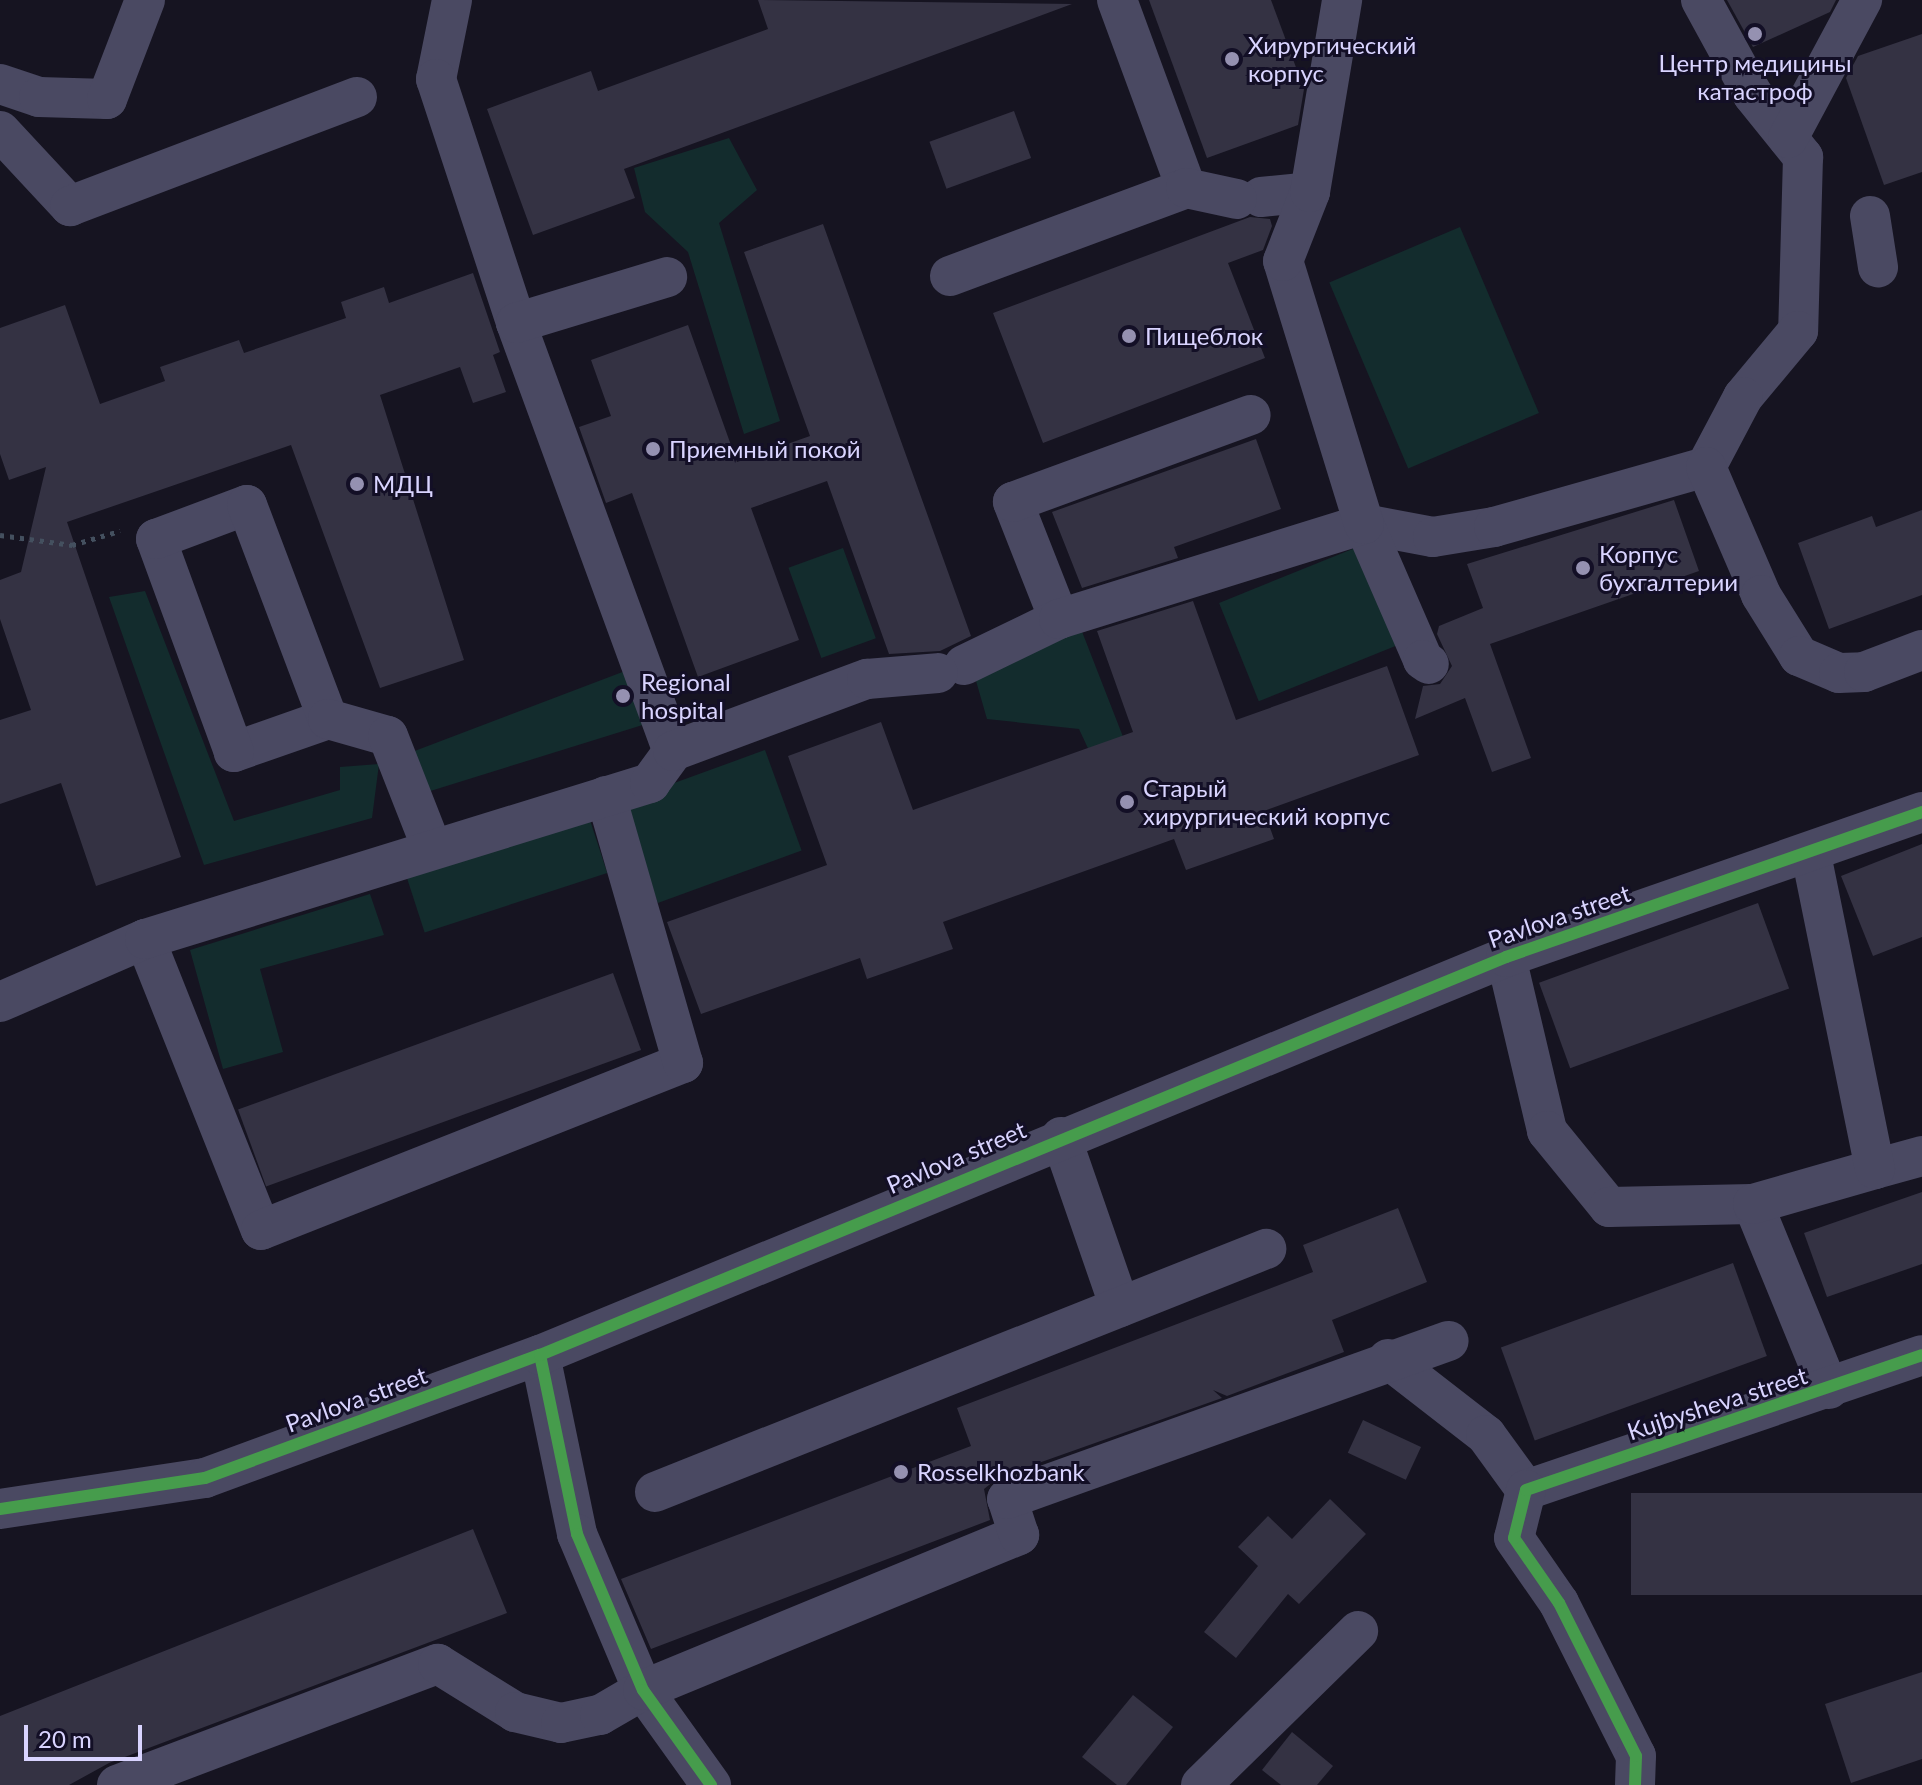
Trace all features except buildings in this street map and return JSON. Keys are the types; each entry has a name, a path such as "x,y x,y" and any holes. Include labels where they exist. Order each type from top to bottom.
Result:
{"street":[{"path":"0,84 39,97 107,99 145,0"},
{"path":"452,0 436,79 516,323 673,751"},
{"path":"1117,0 1186,188"},
{"path":"1342,0 1310,192 1283,261 1364,524 1423,660 1429,664"},
{"path":"0,1002 145,939 650,783 673,751 867,679 951,669 1059,619 1364,524 1433,537 1494,527 1706,467 1743,397 1798,331 1803,157 1753,95 1701,0"},
{"path":"1788,138 1862,0"},
{"path":"0,131 70,206 357,97"},
{"path":"950,276 1186,188 1249,198 1310,192"},
{"path":"1870,216 1878,267"},
{"path":"516,323 667,277"},
{"path":"1059,619 1013,502 1251,415"},
{"path":"1706,467 1761,595 1799,656 1839,673 1864,672 1922,650"},
{"path":"328,719 247,505 156,539 234,752 328,719 388,736 432,848"},
{"path":"145,939 261,1230 683,1063 606,796"},
{"name":"Pavlova street","path":"0,1509 205,1478 540,1355 1061,1137 1506,957 1811,854 1922,812"},
{"path":"1811,854 1875,1169"},
{"path":"1506,957 1547,1131 1609,1207 1753,1204 1922,1156"},
{"path":"1061,1137 1120,1307"},
{"path":"1753,1204 1829,1389"},
{"path":"655,1492 1266,1249"},
{"path":"117,1785 215,1744 438,1664 515,1712 561,1723 600,1715 643,1690 1019,1535 1007,1499 1388,1359 1449,1341"},
{"path":"540,1355 577,1534 643,1690 711,1785"},
{"name":"Kujbysheva street","path":"1526,1490 1922,1355"},
{"path":"1388,1359 1486,1435 1526,1490 1514,1538 1559,1603 1636,1756 1635,1785"},
{"path":"1201,1785 1358,1631"},
{"path":"184,1785 215,1744"}],"path":[{"path":"0,535 72,545 130,528"}],"green space":[{"path":"729,138 757,190 719,223 780,421 744,434 688,252 645,212 634,168"},
{"path":"1460,227 1539,413 1408,468 1329,282"},
{"path":"1360,546 1400,644 1259,701 1219,603"},
{"path":"843,548 876,638 821,658 788,568"},
{"path":"145,591 234,821 340,790 340,767 379,764 372,818 204,865 109,597"},
{"path":"1081,629 1127,747 1093,759 1079,729 987,719 972,667"},
{"path":"633,668 649,723 424,793 412,752"},
{"path":"765,750 802,851 658,903 621,802"},
{"path":"589,817 607,873 425,932 406,876"},
{"path":"370,894 384,935 260,969 283,1052 223,1069 190,950"}],"cycle path":[{"path":"0,1509 205,1478 540,1355 1506,957 1922,812"},
{"path":"540,1355 577,1534 643,1690 711,1785"},
{"path":"1635,1785 1636,1756 1559,1603 1514,1538 1526,1490 1922,1355"}],"place":[{"name":"Центр медицины катастроф","path":"1755,34"},
{"name":"Хирургический корпус","path":"1232,59"},
{"name":"Пищеблок","path":"1129,336"},
{"name":"Приемный покой","path":"653,449"},
{"name":"МДЦ","path":"357,484"},
{"name":"Корпус бухгалтерии","path":"1583,568"},
{"name":"Regional hospital","path":"623,696"},
{"name":"Старый хирургический корпус","path":"1127,802"},
{"name":"Rosselkhozbank","path":"901,1472"}]}
